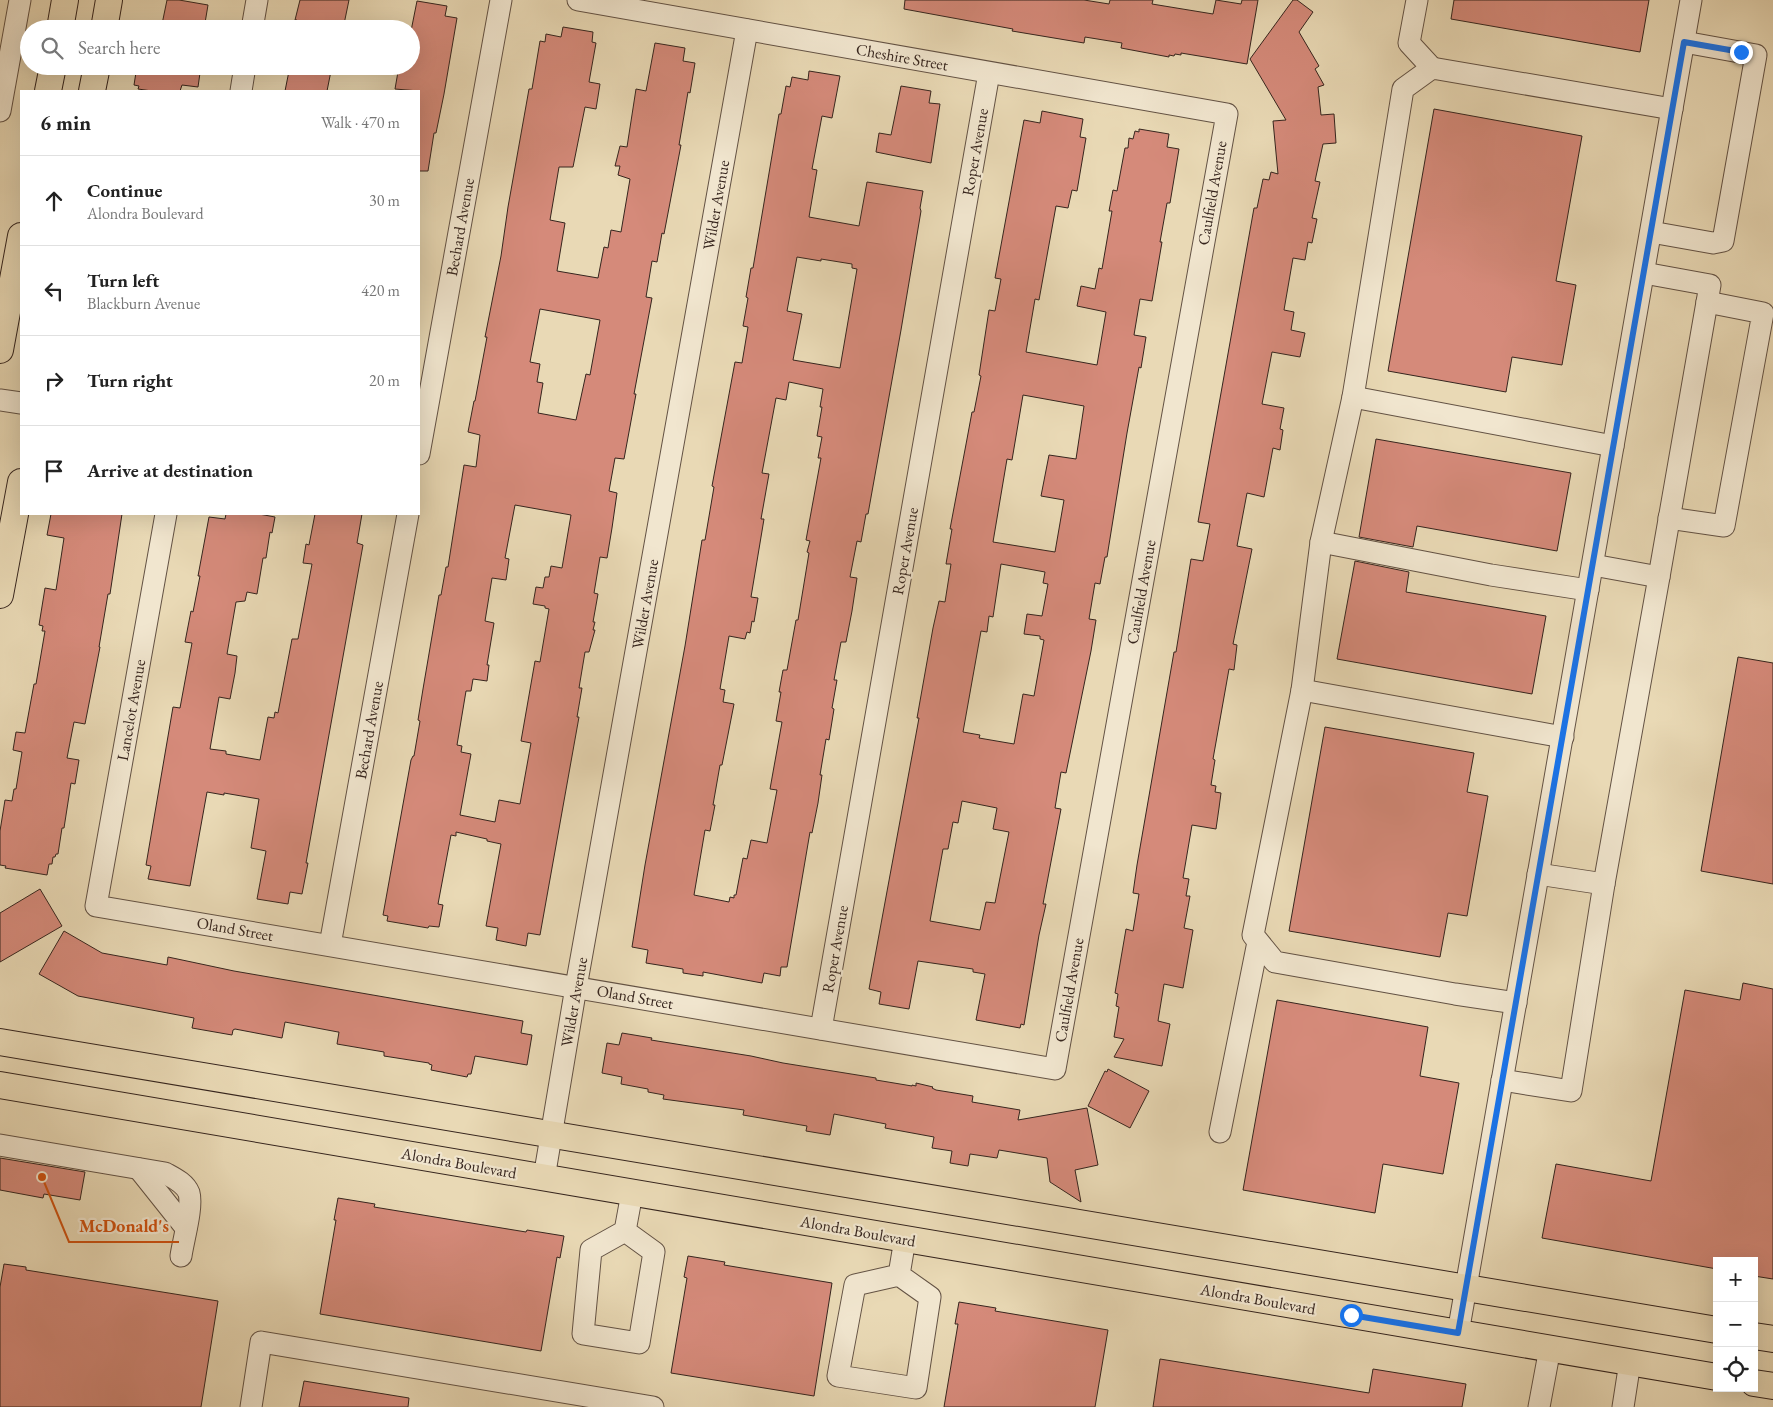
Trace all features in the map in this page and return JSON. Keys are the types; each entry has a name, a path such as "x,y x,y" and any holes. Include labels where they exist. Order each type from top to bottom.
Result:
{"main road":[{"path":"62,20 65,0"},
{"path":"106,20 109,0"},
{"path":"48,90 51,75"},
{"path":"92,90 95,75"},
{"path":"0,350 20,241"},
{"path":"0,595 20,487"},
{"path":"0,1042 1713,1329"},
{"name":"Alondra Boulevard","path":"0,1085 1713,1376"},
{"path":"1758,1337 1773,1339"},
{"path":"1758,1384 1773,1386"}],"street":[{"path":"0,111 20,0"},
{"path":"254,20 257,0"},
{"name":"Bechard Avenue","path":"420,448 501,0"},
{"name":"Cheshire Street","path":"578,0 1226,114"},
{"path":"1417,0 1409,43 1432,68 1672,109"},
{"path":"1458,1333 1691,0"},
{"name":"Wilder Avenue","path":"544,1178 576,987 747,30"},
{"path":"1651,232 1713,243 1723,240 1764,56 1684,42"},
{"path":"1432,68 1403,89 1353,397 1321,542 1302,690 1253,935 1274,962 1516,1003"},
{"name":"Roper Avenue","path":"820,1029 989,72"},
{"path":"241,90 244,75"},
{"name":"Caulfield Avenue","path":"1055,1069 1226,114"},
{"path":"1502,1080 1570,1092 1604,884 1710,285 1644,273"},
{"path":"1669,518 1724,526 1763,313 1707,302"},
{"path":"1353,397 1613,446"},
{"path":"0,400 20,404"},
{"name":"Lancelot Avenue","path":"96,906 166,515"},
{"name":"Bechard Avenue","path":"330,945 408,515"},
{"path":"1321,542 1491,575 1588,590"},
{"path":"1593,565 1659,577"},
{"path":"1302,690 1563,737"},
{"path":"1538,874 1604,884"},
{"name":"Oland Street","path":"96,906 1055,1069"},
{"path":"1220,1132 1258,942"},
{"path":"0,1145 165,1174 180,1181 189,1193 189,1207 181,1256"},
{"path":"625,1231 632,1193"},
{"path":"625,1231 654,1252 639,1343 582,1334 591,1250 625,1231"},
{"path":"899,1276 905,1239"},
{"path":"899,1276 930,1297 916,1388 838,1376 855,1285 899,1276"},
{"path":"251,1407 261,1342 653,1407"},
{"path":"1540,1407 1550,1348"},
{"path":"1623,1407 1630,1362"}],"building":[{"path":"167,0 208,5 206,20 163,20"},
{"path":"300,0 349,0 345,20 295,20"},
{"path":"905,0 1084,0 1109,4 1110,0 1153,0 1152,4 1213,14 1216,0 1241,4 1242,0 1258,0 1247,64 1181,53 1181,55 1169,55 1169,57 1121,48 1122,43 1085,37 1084,43 1012,31 1013,29 904,9"},
{"path":"1293,0 1297,0 1313,12 1299,32 1319,66 1315,69 1324,85 1318,87 1321,115 1334,114 1336,143 1323,144 1315,181 1320,182 1312,218 1317,219 1312,243 1308,242 1305,260 1293,258 1284,310 1294,312 1291,330 1305,333 1300,357 1272,352 1262,404 1284,408 1280,429 1283,430 1280,450 1273,448 1264,497 1247,493 1237,546 1252,549 1233,644 1237,645 1234,670 1229,669 1213,759 1215,760 1211,785 1216,786 1215,792 1221,793 1216,829 1192,825 1183,878 1189,879 1186,896 1190,896 1184,928 1193,930 1183,988 1164,984 1158,1021 1170,1024 1162,1066 1114,1057 1124,1039 1114,1037 1119,1007 1116,1006 1118,994 1115,993 1126,929 1133,931 1139,894 1133,893 1137,865 1191,559 1203,561 1210,524 1198,522 1254,208 1257,208 1263,179 1269,180 1271,172 1278,174 1273,121 1286,120 1250,59"},
{"path":"1454,0 1649,0 1640,52 1451,19"},
{"path":"417,1 447,6 445,16 457,18 428,171 420,171 420,90 395,89 397,75 420,75 420,20 413,20"},
{"path":"563,27 593,32 592,42 596,43 589,82 600,84 596,109 585,107 573,167 559,167 550,220 565,223 557,271 598,278 604,247 608,248 611,230 621,232 630,179 618,175 620,166 615,166 620,146 627,147 636,89 646,91 655,43 685,48 683,61 695,63 690,93 688,92 679,145 681,145 664,234 662,233 657,262 652,261 646,297 652,298 624,459 615,458 609,491 617,493 612,528 607,558 600,557 594,593 598,594 593,622 595,622 593,630 595,630 589,652 585,652 579,688 582,688 577,717 579,717 540,935 528,933 526,946 496,940 498,928 486,926 501,844 456,832 456,836 451,835 438,904 443,905 439,927 429,926 428,928 387,921 388,916 383,915 411,760 414,756 420,721 418,720 439,595 441,595 446,567 448,567 464,465 476,467 480,435 468,432 487,337 485,337 501,256 529,89 532,89 540,41 545,42 546,34 561,37","holes":["540,309 600,320 590,375 586,374 576,420 538,413 543,383 537,382 540,364 530,362","515,505 571,515 562,568 551,566 549,577 545,577 543,588 536,587 533,604 545,606 545,608 549,609 540,662 535,661 521,741 531,743 520,804 499,800 495,822 460,815 471,754 461,752 462,746 457,745 466,691 471,691 473,679 487,681 489,665 487,665 494,623 485,621 492,578 506,580 509,559 505,558"]},
{"path":"809,71 840,76 832,118 822,116 812,169 817,170 809,217 859,226 867,182 923,191 901,330 868,514 866,514 861,542 857,541 850,577 857,578 852,611 846,642 841,642 834,680 837,680 829,740 826,739 818,803 812,833 810,832 787,967 781,967 780,976 764,973 762,983 703,972 703,976 683,973 683,969 646,963 648,950 632,947 702,540 705,540 714,487 712,486 735,362 742,363 748,327 743,326 748,298 746,297 751,268 753,268 779,114 781,114 786,86 790,87 792,77 808,80","holes":["797,257 852,264 852,268 857,269 840,368 793,360 802,314 787,311","789,382 823,389 817,436 822,437 818,458 821,458 806,540 810,541 807,552 809,553 798,620 796,620 787,670 783,670 779,692 781,692 776,721 782,722 770,789 777,790 767,843 751,840 747,859 743,858 736,895 734,895 734,898 730,897 729,902 694,895 705,830 710,831 720,765 722,765 734,704 723,702 725,690 720,689 729,636 745,639 747,632 750,633 752,621 754,622 758,598 751,597 764,519 761,519 769,474 762,473 776,398 786,400"]},
{"path":"136,75 200,75 198,87 182,85 180,90 145,90 138,89 139,86 134,85"},
{"path":"288,75 330,75 327,90 285,90"},
{"path":"901,86 931,91 929,103 940,104 931,163 876,152 879,133 891,135"},
{"path":"1434,109 1582,136 1556,281 1576,285 1562,365 1512,357 1506,392 1388,371"},
{"path":"1042,111 1083,119 1080,137 1086,138 1077,191 1072,190 1068,208 1056,206 1039,300 1035,299 1026,352 1097,365 1106,312 1077,306 1081,286 1095,289 1099,268 1102,269 1112,211 1109,211 1113,190 1117,191 1125,148 1128,148 1129,138 1133,139 1135,131 1139,132 1139,129 1169,134 1167,147 1179,149 1170,203 1167,203 1160,242 1162,242 1152,301 1140,299 1134,335 1146,337 1141,368 1139,367 1127,433 1107,557 1105,557 1100,584 1095,583 1089,619 1096,620 1091,651 1066,773 1061,772 1055,808 1061,809 1043,904 1046,904 1024,1025 1021,1024 1020,1028 976,1020 985,974 973,972 973,969 918,961 909,1009 879,1004 881,992 869,989 919,718 917,718 933,628 939,601 945,602 951,564 946,564 952,529 950,529 972,412 974,412 981,376 979,375 989,310 995,311 1001,279 995,278 1024,120 1040,123","holes":["1023,395 1084,406 1076,459 1049,455 1041,496 1064,500 1055,552 993,542 1007,459 1012,460","1001,564 1045,572 1043,583 1048,584 1042,616 1027,614 1024,634 1040,636 1040,639 1044,640 1034,696 1023,694 1014,744 979,738 980,735 963,732 981,631 987,632 989,616 993,617","962,801 997,808 993,829 1009,832 995,903 986,902 980,930 930,921 943,849 948,849 953,822 958,823"]},
{"path":"1376,439 1571,473 1557,551 1417,526 1413,547 1359,537"},
{"path":"51,515 122,515 110,594 108,594 85,724 74,722 67,758 79,760 75,784 71,783 58,854 53,857 52,864 49,864 47,875 5,868 6,866 0,865 0,831 5,800 12,801 14,789 16,789 22,752 13,750 16,732 25,733 34,684 36,684 45,631 42,631 43,626 39,625 45,588 56,590 64,538 47,535"},
{"path":"226,515 264,515 275,517 272,533 270,532 266,558 263,558 257,594 247,592 245,601 236,602 227,654 237,656 235,673 230,699 219,697 210,749 260,760 268,717 274,718 275,712 278,713 292,639 298,639 312,564 303,563 306,544 309,545 315,515 362,515 357,543 363,545 306,863 308,863 302,894 290,892 288,904 257,899 266,851 251,848 259,799 207,792 190,886 148,879 151,866 146,865 173,707 180,708 192,643 185,642 200,576 198,576 209,517 225,519"},
{"path":"1355,561 1409,572 1406,592 1546,616 1532,694 1337,659"},
{"path":"1738,657 1773,663 1773,884 1701,871"},
{"path":"1325,727 1474,753 1467,792 1488,796 1467,916 1448,913 1440,957 1289,931"},
{"path":"40,889 62,926 0,962 0,913"},
{"path":"64,931 102,953 167,965 168,957 234,971 523,1021 521,1033 532,1035 527,1065 475,1056 471,1074 468,1074 467,1077 431,1070 432,1065 429,1063 384,1056 384,1052 337,1044 339,1032 285,1022 282,1038 235,1029 232,1035 192,1028 194,1018 78,996 39,974"},
{"path":"1743,983 1773,989 1773,1279 1758,1277 1758,1257 1713,1257 1713,1268 1542,1238 1556,1164 1651,1181 1685,990 1740,1000"},
{"path":"1277,1000 1428,1027 1420,1076 1459,1083 1443,1174 1383,1164 1375,1213 1243,1190"},
{"path":"622,1033 652,1038 651,1040 876,1078 876,1080 912,1086 916,1086 916,1083 933,1087 936,1090 973,1096 972,1102 1020,1110 1018,1120 1087,1108 1098,1165 1075,1170 1081,1202 1050,1182 1047,1158 999,1150 997,1158 970,1154 968,1166 950,1163 952,1151 932,1148 934,1137 885,1128 886,1124 834,1114 830,1135 806,1131 807,1126 743,1115 744,1110 663,1099 664,1095 648,1092 648,1089 621,1084 622,1077 602,1073 607,1043 619,1045"},
{"path":"1108,1069 1149,1091 1130,1128 1088,1106 1105,1071 1107,1072"},
{"path":"0,1158 85,1172 80,1200 44,1194 43,1198 0,1190"},
{"path":"338,1198 375,1204 374,1207 526,1232 527,1230 564,1236 560,1258 557,1257 541,1351 320,1314"},
{"path":"688,1256 725,1262 724,1265 832,1283 814,1396 671,1373 687,1278 684,1277"},
{"path":"4,1264 26,1267 26,1270 218,1301 201,1407 0,1407 0,1287"},
{"path":"959,1302 996,1308 995,1311 1108,1330 1095,1407 944,1407 958,1324 955,1324"},
{"path":"1160,1359 1369,1393 1373,1369 1466,1384 1462,1407 1153,1407"},
{"path":"304,1381 409,1398 408,1407 299,1407"}],"place":[{"name":"McDonald's","path":"42,1177"}],"route":[{"path":"1351,1315 1458,1333 1684,42 1741,52"}]}
